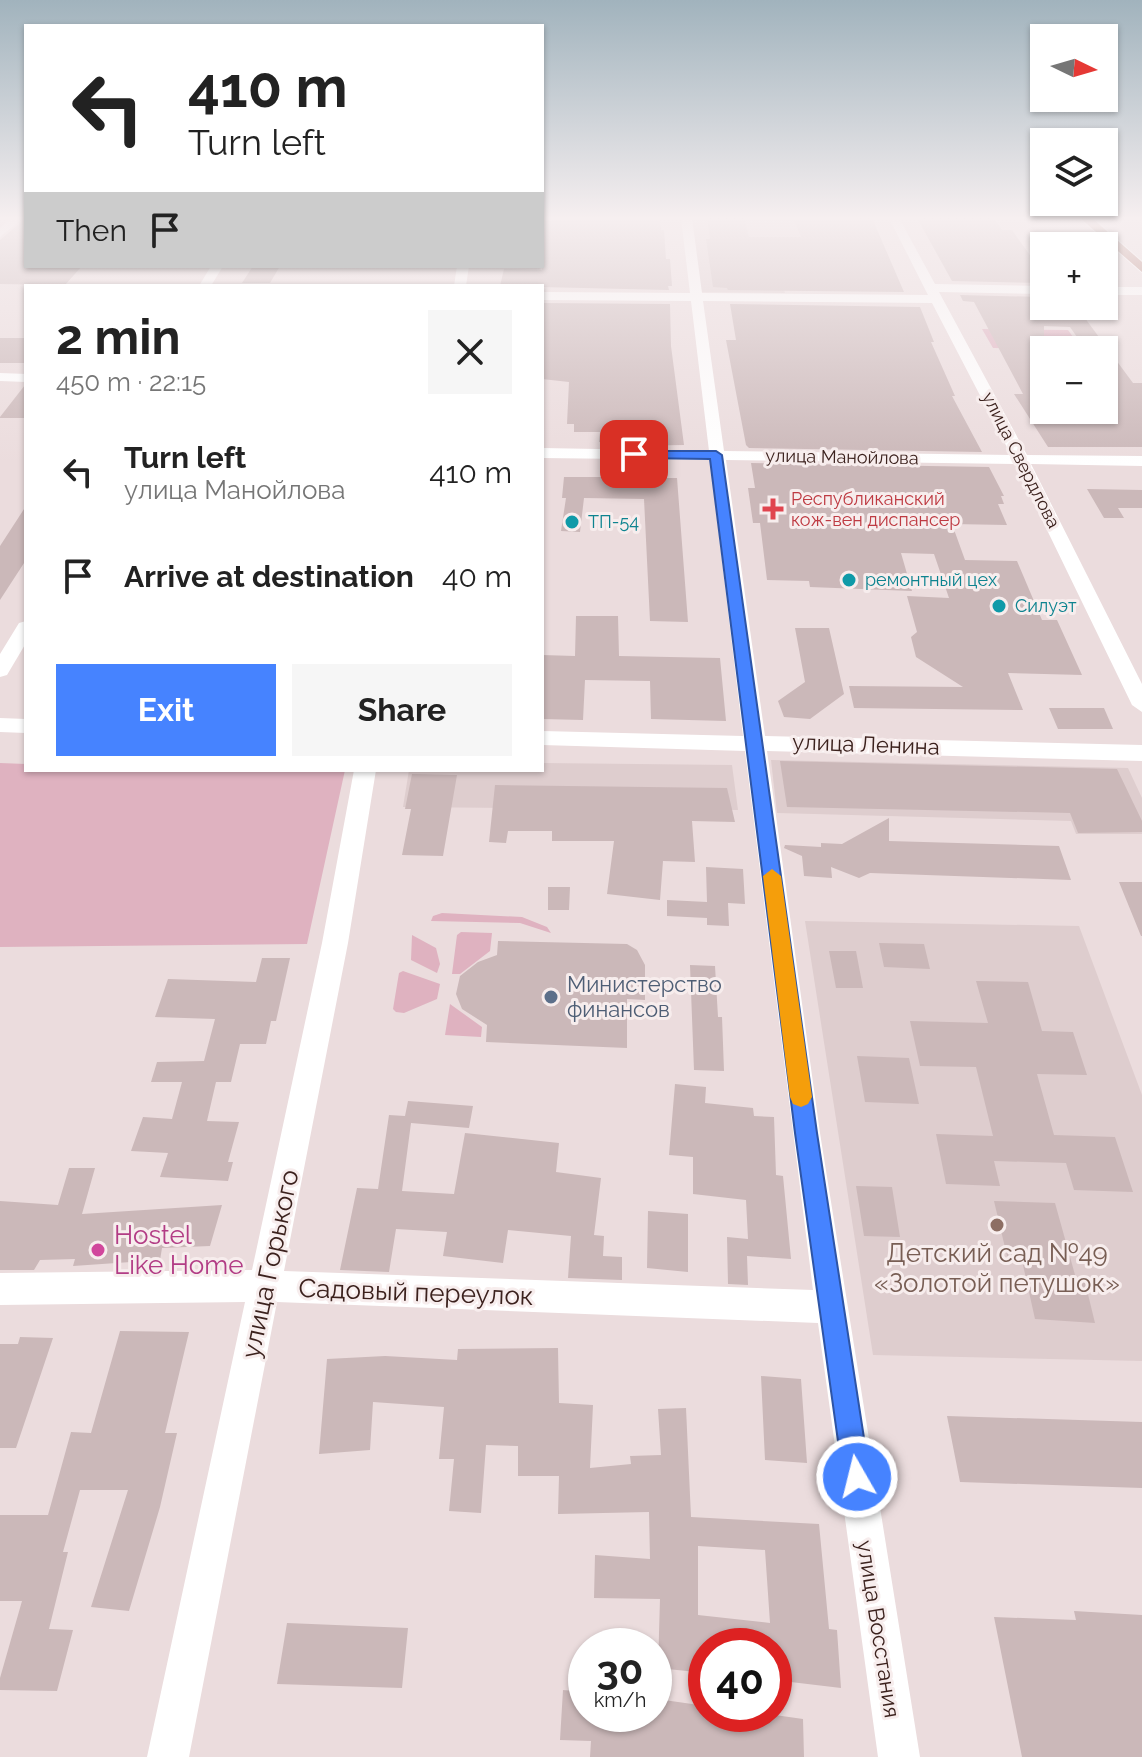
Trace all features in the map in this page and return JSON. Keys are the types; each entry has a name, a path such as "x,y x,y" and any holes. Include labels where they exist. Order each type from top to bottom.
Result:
{"street":[{"name":"улица Восстания","path":"697,300 753,741 831,1307 899,1757"},
{"name":"улица Свердлова","path":"938,300 1021,459 1142,705"},
{"path":"0,377 24,378"},
{"name":"улица Манойлова","path":"544,453 1142,461"},
{"path":"0,670 24,630"},
{"path":"0,725 24,726"},
{"name":"улица Ленина","path":"544,738 1142,753"},
{"name":"улица Горького","path":"168,1757 337,934 365,772"},
{"name":"Садовый переулок","path":"0,1289 266,1286 831,1307"}],"shaded area":[{"path":"982,329 1068,330 1072,336 1030,336 1030,348 993,348"},
{"path":"771,760 1128,768 1142,798 1142,834 1076,834 1071,821 777,813"},
{"path":"0,763 24,764 24,772 345,772 307,944 0,947"},
{"path":"544,763 732,765 738,810 403,807 409,772 544,772"},
{"path":"442,913 522,917 547,927 551,933 520,923 431,921 433,916"},
{"name":"Детский сад №49 «Золотой петушок»","path":"805,921 1079,926 1142,1095 1142,1361 873,1355"},
{"path":"461,932 492,933 490,951 460,974 452,974 457,935"},
{"path":"412,935 436,948 440,964 437,973 411,960"},
{"path":"403,971 440,984 437,999 404,1013 396,1012 393,1009 399,973"},
{"path":"450,1004 482,1027 481,1037 445,1035"}],"building":[{"path":"962,300 1030,300 1030,320 1086,320 1098,336 1076,336 1070,327 1044,326 1044,336 1030,336 1030,419 1014,394 1023,394 974,302"},
{"path":"544,303 670,304 671,346 684,445 621,446 621,443 599,442 600,432 574,432 574,424 567,424 569,382 544,379"},
{"path":"730,304 920,307 934,342 931,342 955,396 952,396 982,452 749,448 726,340 736,340"},
{"path":"0,338 24,338 24,363 0,363"},
{"path":"1118,363 1133,383 1142,383 1142,447 1048,447 1033,424 1118,424"},
{"path":"24,386 24,418 0,417"},
{"path":"621,462 650,462 650,478 677,478 688,622 650,621 644,499 584,498 580,532 561,531 566,498 562,498 564,477 621,477"},
{"path":"751,463 989,467 1004,496 1001,496 1004,504 998,504 1007,525 952,524 965,560 1017,561 1042,620 1057,620 1082,675 1008,673 1023,710 854,708 849,686 963,687 916,657 911,637 917,632 907,596 949,598 934,554 901,553 912,591 810,587 809,581 767,580 760,523 753,523 748,488 755,488"},
{"path":"1087,489 1142,490 1142,508 1118,508 1124,518 1104,518"},
{"path":"24,509 24,563 0,600 0,546"},
{"path":"576,616 618,616 619,656 720,658 726,721 651,719 650,681 585,680 583,720 544,719 544,655 575,656"},
{"path":"795,628 829,628 844,694 810,719 784,717 778,701 805,682"},
{"path":"1049,708 1104,708 1113,729 1058,729"},
{"path":"780,761 1117,769 1142,821 1142,832 1078,833 1070,813 787,807"},
{"path":"412,774 457,775 443,856 402,855 411,809 405,809"},
{"path":"495,785 727,788 735,822 692,821 695,862 663,861 660,900 607,894 614,841 552,841 552,831 508,831 506,843 489,842"},
{"path":"889,818 889,841 1059,846 1071,880 870,873 859,878 831,867 832,878 804,876 802,856 784,848 785,845 821,847 821,843 842,844"},
{"path":"706,867 743,869 745,904 728,903 729,926 707,925 707,918 667,916 667,900 707,902"},
{"path":"1119,882 1142,882 1142,936 1141,936"},
{"path":"548,887 570,887 569,910 548,910"},
{"name":"Министерство финансов","path":"498,941 627,944 637,950 645,965 645,1000 627,999 627,1048 486,1042 487,1025 462,1009 456,994 460,976 478,962 497,955"},
{"path":"879,943 924,944 930,969 884,967"},
{"path":"829,951 856,951 863,988 836,988"},
{"path":"262,958 290,958 276,1021 271,1021 266,1044 240,1044 231,1082 216,1082 207,1121 239,1122 228,1162 233,1162 228,1181 160,1177 168,1153 131,1151 143,1117 172,1119 182,1082 151,1082 157,1062 204,1061 215,1019 155,1017 168,979 256,982"},
{"path":"690,965 715,966 718,1017 722,1017 724,1071 694,1070"},
{"path":"976,981 1028,982 1042,1031 1073,1032 1087,1075 1037,1074 1054,1135 1115,1137 1133,1192 1074,1190 1066,1163 994,1161 1000,1186 946,1184 936,1134 993,1136 976,1067 920,1066 910,1021 988,1023"},
{"path":"857,1056 909,1058 919,1104 865,1102"},
{"path":"675,1084 706,1087 705,1103 753,1108 754,1116 774,1117 776,1175 783,1176 791,1259 747,1256 748,1285 728,1284 727,1237 748,1239 746,1200 693,1194 693,1157 669,1155"},
{"path":"408,1101 473,1106 469,1128 411,1123 402,1191 454,1194 465,1133 559,1143 556,1172 601,1178 594,1235 604,1236 603,1256 622,1257 622,1280 568,1278 571,1236 508,1230 503,1263 443,1256 447,1232 396,1229 389,1272 340,1270 357,1188 378,1189 389,1115 405,1116"},
{"path":"69,1168 95,1168 82,1214 222,1205 210,1246 162,1248 160,1260 73,1266 75,1259 40,1260 34,1270 0,1270 0,1201 58,1205"},
{"path":"856,1186 892,1187 900,1237 864,1236"},
{"path":"994,1201 1055,1203 1077,1282 1085,1282 1095,1323 1035,1319 1021,1256 1007,1256"},
{"path":"648,1211 688,1214 688,1272 647,1268"},
{"path":"120,1331 189,1332 165,1433 177,1433 160,1507 129,1611 91,1607 128,1490 80,1490 63,1552 68,1552 49,1629 73,1630 57,1691 0,1690 0,1678 22,1601 0,1601 0,1515 48,1515 71,1432 91,1433"},
{"path":"20,1337 53,1338 16,1448 0,1448 0,1344 18,1344"},
{"path":"558,1348 559,1403 593,1405 590,1468 631,1464 630,1456 661,1455 658,1409 686,1408 691,1517 819,1524 829,1629 837,1630 841,1688 792,1682 792,1628 688,1628 688,1671 672,1669 672,1628 659,1628 660,1599 594,1598 595,1555 650,1559 649,1512 558,1514 559,1476 518,1476 518,1446 486,1445 481,1513 449,1511 454,1459 439,1459 444,1407 373,1402 370,1450 319,1454 327,1359 385,1356 457,1360 458,1349","holes":["698,1546 765,1550 770,1623 698,1615"]},
{"path":"761,1376 801,1379 807,1463 765,1460"},
{"path":"947,1416 1142,1422 1142,1488 960,1482"},
{"path":"1074,1611 1142,1615 1142,1757 1022,1757 994,1617 1076,1620"},
{"path":"287,1623 408,1628 402,1688 277,1684"},
{"path":"563,1690 568,1690 568,1732 672,1732 672,1701 688,1703 688,1732 792,1732 792,1717 803,1719 804,1757 590,1757 591,1741 560,1740"}],"slow traffic":[{"path":"772,876 801,1097"}],"place":[{"name":"Республиканский кож-вен диспансер","path":"773,509"},
{"name":"ТП-54","path":"572,522"},
{"name":"ремонтный цех","path":"849,580"},
{"name":"Силуэт","path":"999,606"},
{"name":"Министерство финансов","path":"551,997"},
{"name":"Детский сад №49 «Золотой петушок»","path":"997,1225"},
{"name":"Hostel Like Home","path":"98,1250"}],"route":[{"path":"634,454 716,455 806,1133 857,1477"}]}
